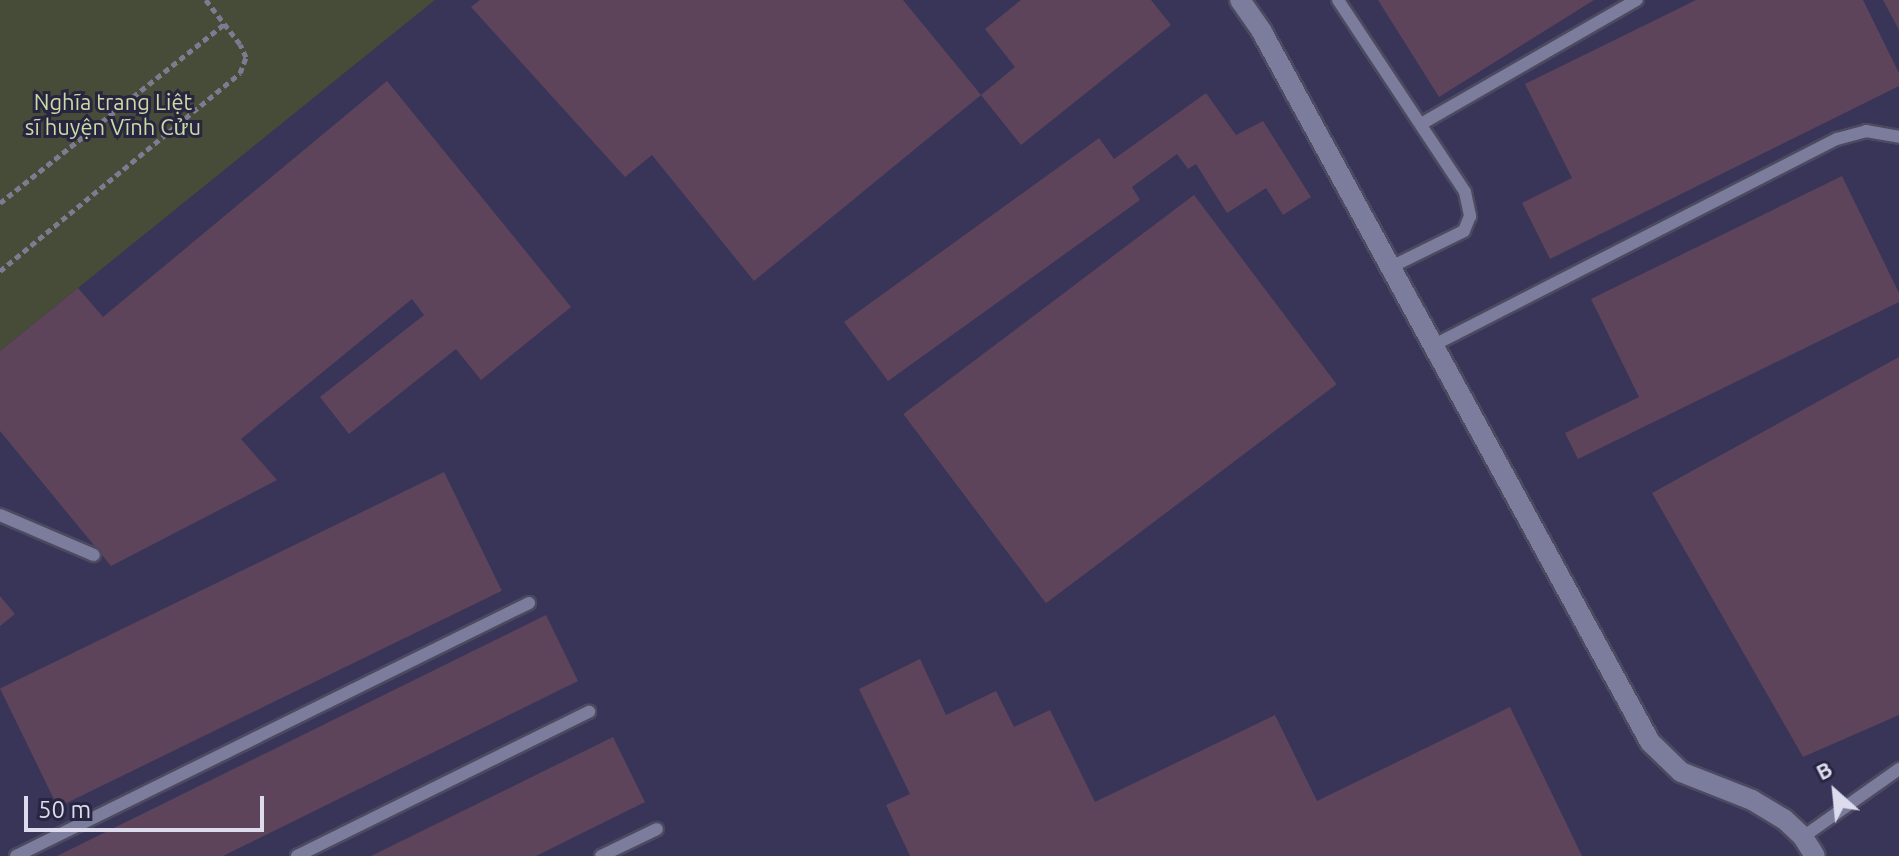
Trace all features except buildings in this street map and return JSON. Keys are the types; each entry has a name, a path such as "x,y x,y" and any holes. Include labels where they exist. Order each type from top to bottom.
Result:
{"street":[{"path":"1240,0 1262,32 1650,742 1681,772 1752,800 1784,819 1803,837 1815,856"}],"lane":[{"path":"1338,0 1465,192 1470,216 1464,231 1389,268"},
{"path":"1421,124 1637,0"},
{"path":"1432,346 1837,139 1866,131 1899,137"},
{"path":"0,515 94,555"},
{"path":"16,856 529,603"},
{"path":"297,856 589,712"},
{"path":"1803,837 1899,769"},
{"path":"601,856 657,829"}],"path":[{"path":"0,271 240,73 246,57 206,0"},
{"path":"0,203 224,24"}],"shaded area":[{"path":"435,0 1899,0 1899,856 0,856 0,351"}],"green space":[{"name":"Nghĩa trang Liệt sĩ huyện Vĩnh Cửu","path":"0,0 435,0 0,351"}]}
